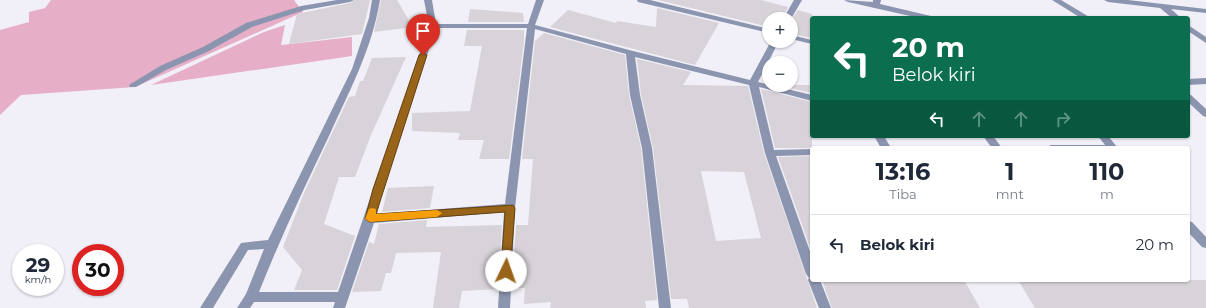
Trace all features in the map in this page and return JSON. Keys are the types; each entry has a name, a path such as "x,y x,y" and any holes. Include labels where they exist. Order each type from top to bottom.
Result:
{"street":[{"path":"133,84 249,25 304,8 350,0"},
{"path":"243,308 251,297 270,244 356,69 373,18 376,0"},
{"path":"251,297 341,302 370,219 380,182 433,26 428,0"},
{"path":"504,308 510,208 531,26 540,0"},
{"path":"641,0 762,29"},
{"path":"791,12 798,0"},
{"path":"848,0 876,3 921,16"},
{"path":"1056,0 1084,16"},
{"path":"1108,0 1206,11"},
{"path":"1163,7 1174,16"},
{"path":"433,26 531,26 630,53 810,98"},
{"path":"1190,29 1206,41"},
{"path":"798,38 810,41"},
{"path":"771,48 753,84 770,153 808,249 810,262"},
{"path":"630,53 635,95 647,148 665,308"},
{"path":"1190,82 1206,81"},
{"path":"1190,99 1206,114"},
{"path":"1105,138 1111,146"},
{"path":"770,153 810,152"},
{"path":"370,219 510,208"},
{"path":"1190,227 1206,244"},
{"path":"206,308 245,246 270,244"},
{"path":"815,282 824,308"}],"shaded area":[{"path":"51,0 294,0 303,12 135,87 21,95 0,115 0,30 29,22 29,12 45,8"},
{"path":"285,25 281,45 352,37 352,56 151,85 264,32"}],"building":[{"path":"355,0 370,0 362,34 289,44 297,14 350,3"},
{"path":"381,0 397,0 413,27 374,32"},
{"path":"658,0 761,0 788,7 786,12 762,12 762,25"},
{"path":"657,8 719,23 695,65 550,27 568,10 616,23 617,21 656,27"},
{"path":"470,9 523,13 524,22 468,22"},
{"path":"798,10 812,14 812,16 810,16 810,38 798,35 798,12 797,12"},
{"path":"467,30 524,30 524,42 509,159 479,159 484,140 458,140 460,133 412,131 412,113 470,111 482,46 464,46"},
{"path":"544,33 625,55 629,95 641,148 657,300 645,301 646,308 550,308 551,302 524,304 525,288 512,288 516,225 528,225 533,159 522,159 535,41"},
{"path":"406,57 371,135 355,177 339,177 324,224 355,236 337,290 294,290 302,270 283,247 304,193 349,97 355,96 360,81 363,81 372,58"},
{"path":"637,59 691,72 683,85 748,86 764,153 817,308 689,308 687,299 671,299 653,148 641,95","holes":["701,171 744,172 761,238 716,241"]},
{"path":"798,85 810,85 810,93 798,90"},
{"path":"761,89 762,92 773,92 810,101 810,138 812,138 812,146 810,146 810,148 775,148"},
{"path":"810,156 810,247 778,157"},
{"path":"434,186 430,208 382,212 388,188"},
{"path":"427,220 426,227 502,225 498,289 462,291 459,308 433,308 441,252 396,253 391,273 386,273 381,291 352,292 369,242 374,244 379,224"},
{"path":"1190,280 1206,280 1206,308 1035,308 1019,282 1190,282"},
{"path":"823,282 965,282 980,308 832,308"}],"slow traffic":[{"path":"372,211 370,219 437,213"}],"route":[{"path":"423,55 378,189 370,219 510,208 506,271"}]}
